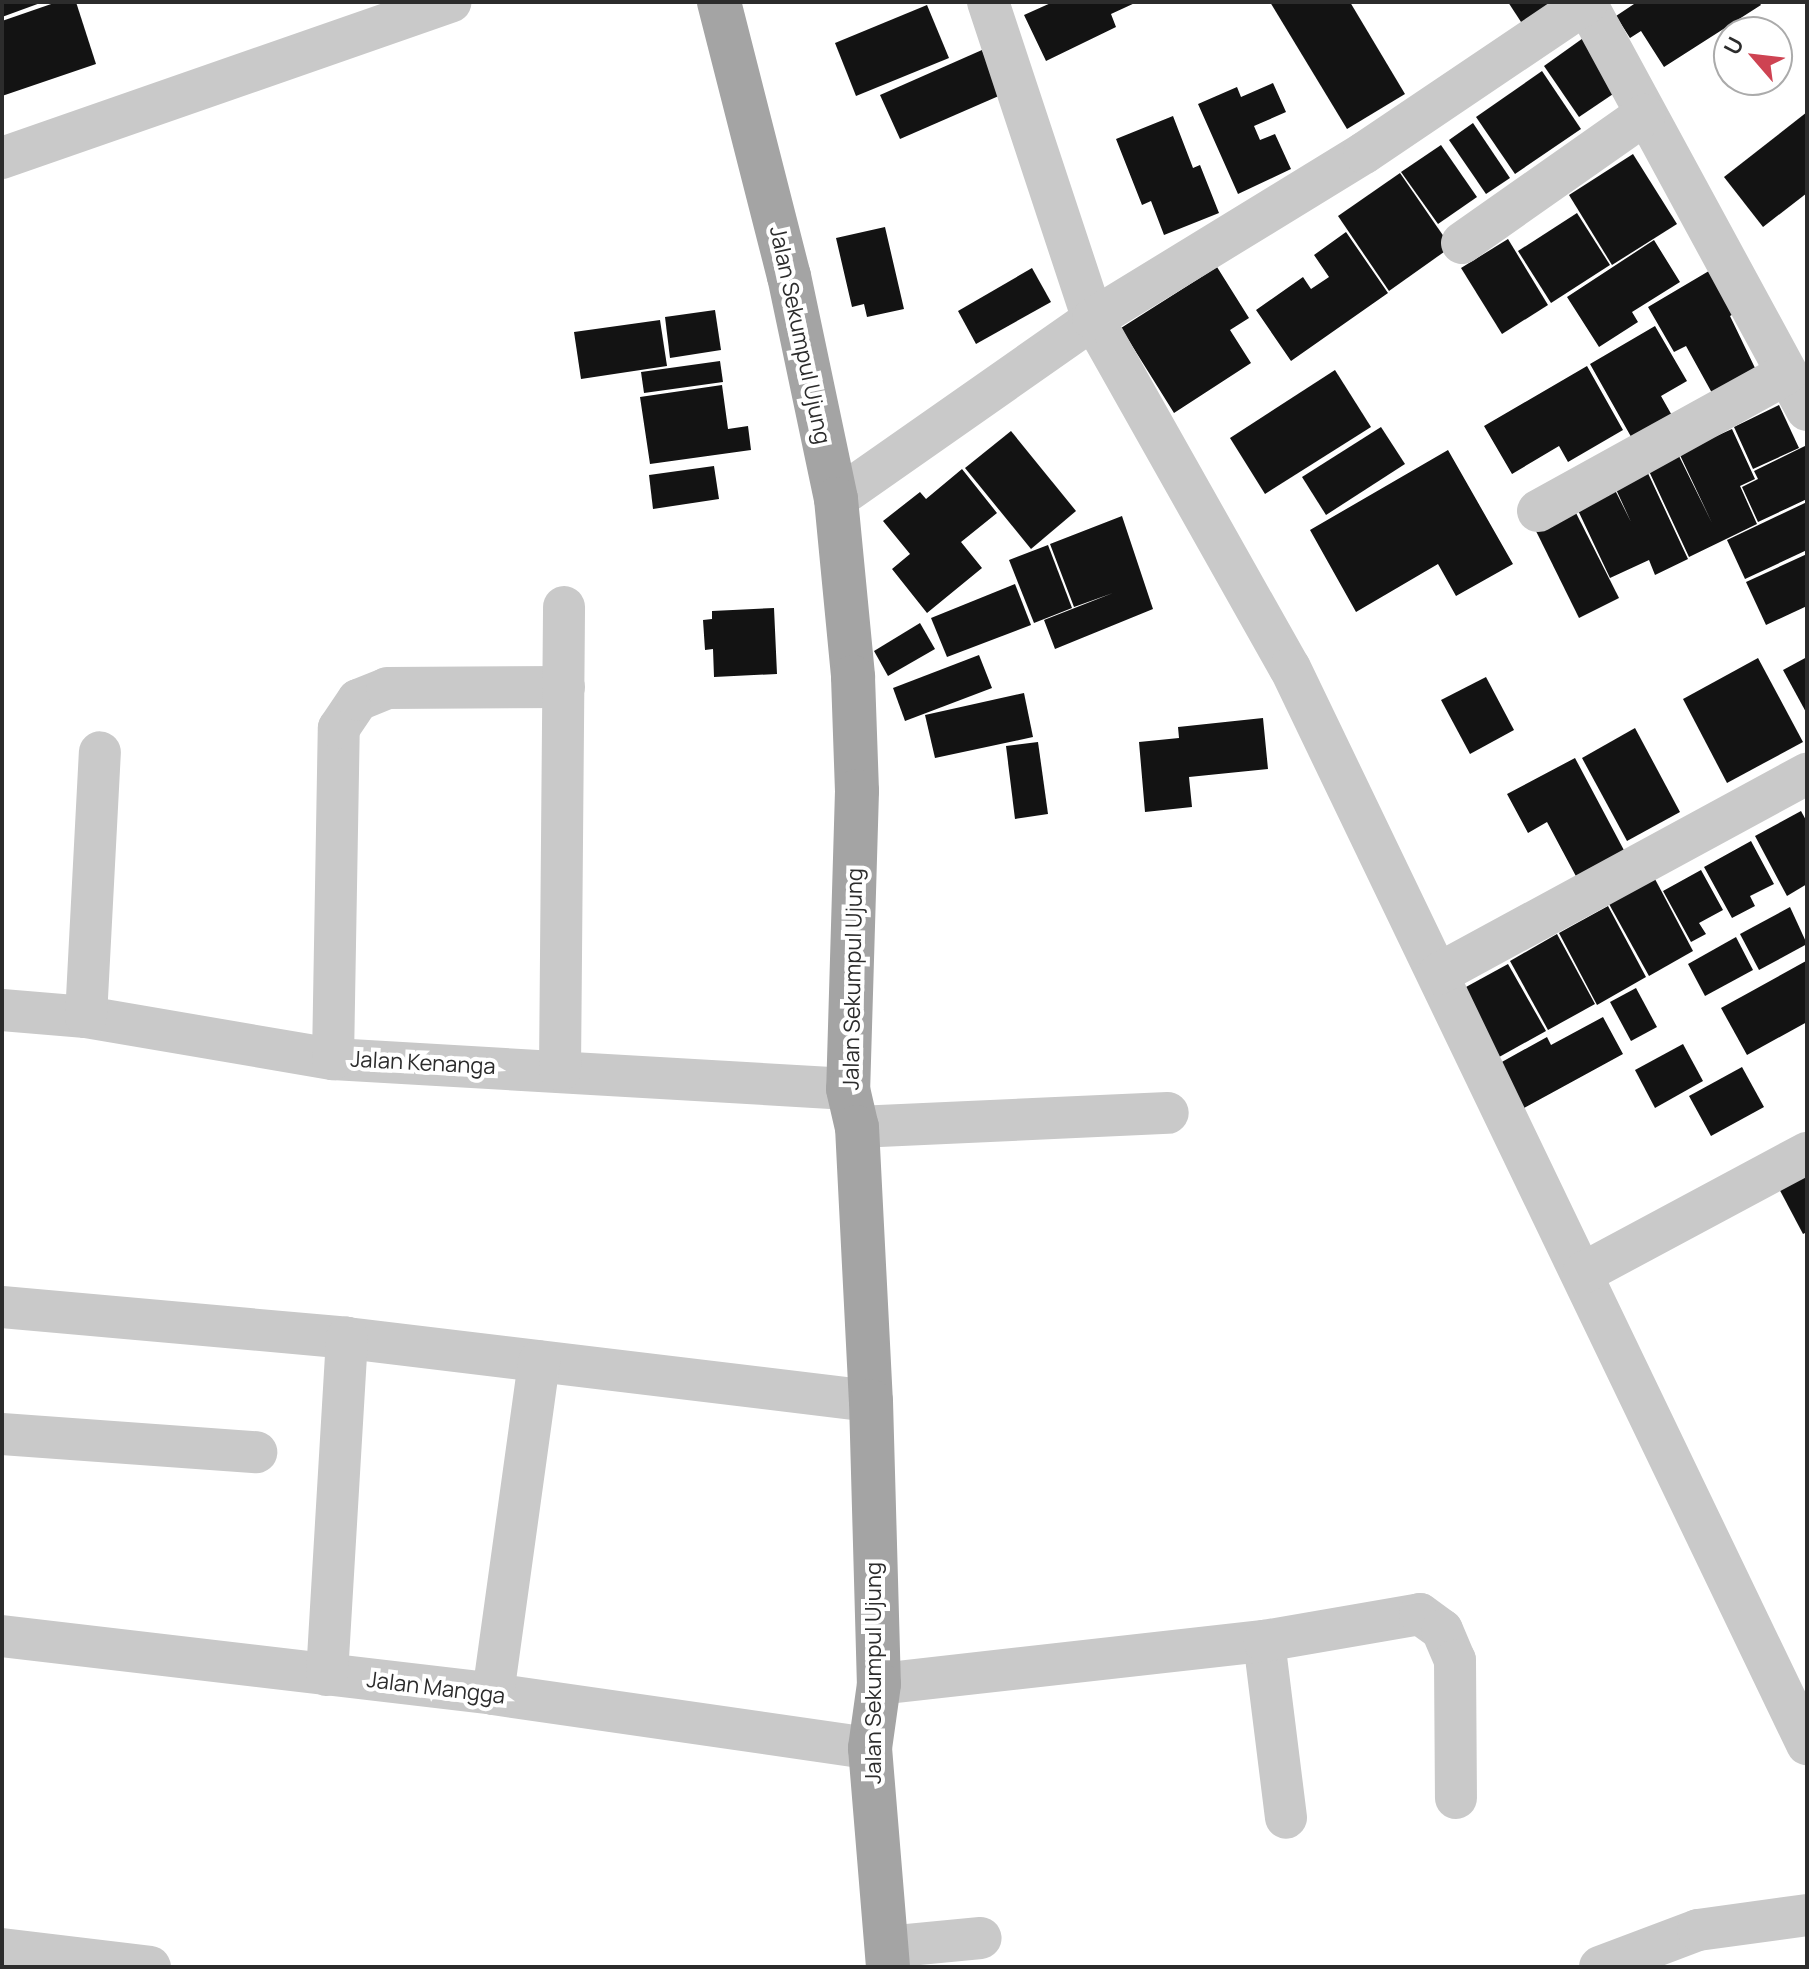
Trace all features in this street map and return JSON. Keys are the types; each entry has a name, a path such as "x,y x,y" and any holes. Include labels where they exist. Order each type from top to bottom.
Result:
{"main road":[{"name":"Jalan Sekumpul Ujung","path":"719,2 789,276 836,499 853,677 857,791 853,1108 871,1401 879,1684 870,1748 887,1957"}],"street":[{"path":"2,158 451,2"},
{"path":"988,2 1093,319 1290,668 1807,1744"},
{"path":"836,499 1093,319 1364,153 1587,3 1644,115 1807,410"},
{"path":"1462,243 1644,115"},
{"path":"1538,511 1786,374"},
{"path":"560,1070 564,607"},
{"path":"333,1059 339,728 358,700 387,688 564,687"},
{"path":"86,1017 100,752"},
{"path":"1438,974 1807,774"},
{"name":"Jalan Kenanga","path":"2,1010 86,1017 333,1059 560,1070 853,1108 1168,1113"},
{"path":"1583,1273 1807,1153"},
{"path":"2,1307 347,1338 871,1401"},
{"path":"327,1675 347,1338"},
{"path":"493,1694 539,1361"},
{"path":"2,1434 256,1452"},
{"path":"879,1684 1264,1641 1420,1614 1442,1630 1455,1660 1456,1798"},
{"name":"Jalan Mangga","path":"2,1636 493,1694 870,1748"},
{"path":"1264,1641 1286,1818"},
{"path":"1600,1967 1698,1930 1807,1915"},
{"path":"887,1957 981,1938"},
{"path":"2,1949 150,1967"}],"building":[{"path":"2,2 43,2 2,17"},
{"path":"57,2 76,2 96,64 2,96 2,21"},
{"path":"1053,2 1137,2 1111,14 1116,27 1046,61 1024,15"},
{"path":"1270,2 1350,2 1405,94 1347,129"},
{"path":"1508,2 1558,2 1523,25"},
{"path":"1637,2 1759,2 1761,5 1744,16 1713,16 1713,36 1664,67 1641,31 1630,38 1616,16"},
{"path":"927,5 949,58 856,96 835,43"},
{"path":"1586,36 1622,88 1579,117 1544,66"},
{"path":"982,50 1001,95 900,139 880,95"},
{"path":"1542,71 1581,129 1515,174 1476,117"},
{"path":"1273,83 1286,112 1254,126 1260,140 1275,134 1291,169 1238,194 1198,104 1237,87 1241,97"},
{"path":"1807,112 1807,193 1763,227 1724,177"},
{"path":"1173,116 1193,168 1200,165 1219,213 1164,235 1151,201 1142,205 1116,139"},
{"path":"1473,123 1510,178 1486,194 1449,140"},
{"path":"1441,145 1477,197 1438,224 1401,172"},
{"path":"1633,154 1677,224 1612,265 1569,195"},
{"path":"1400,173 1451,247 1389,291 1338,216"},
{"path":"1577,213 1610,265 1551,303 1518,251"},
{"path":"885,227 904,309 867,317 864,304 852,307 836,238"},
{"path":"1346,232 1388,293 1291,361 1256,310 1303,277 1311,289 1329,277 1314,255"},
{"path":"1508,239 1548,305 1502,334 1461,268"},
{"path":"1654,240 1680,282 1632,312 1638,322 1599,347 1567,297"},
{"path":"1719,265 1744,308 1730,316 1755,368 1712,393 1686,346 1674,352 1648,307"},
{"path":"1217,267 1249,318 1230,330 1251,363 1174,413 1121,328"},
{"path":"1032,268 1051,302 976,344 958,311"},
{"path":"715,310 721,350 670,358 665,317"},
{"path":"660,320 667,366 581,379 574,332"},
{"path":"1655,326 1687,381 1661,396 1674,419 1634,442 1590,364"},
{"path":"720,361 723,382 644,393 641,372"},
{"path":"1587,366 1623,430 1568,462 1559,446 1512,474 1484,426"},
{"path":"1335,370 1371,427 1265,494 1230,438"},
{"path":"722,385 728,429 748,426 751,450 650,464 640,397"},
{"path":"1779,405 1799,448 1753,469 1734,427"},
{"path":"1381,427 1405,464 1326,515 1302,477"},
{"path":"1732,429 1755,479 1740,486 1757,524 1689,557 1648,469 1678,454 1712,523 1679,453"},
{"path":"1011,431 1076,511 1031,549 965,468"},
{"path":"1807,445 1807,499 1758,522 1742,487 1758,479 1754,471"},
{"path":"1448,450 1513,564 1456,596 1438,564 1356,612 1310,530"},
{"path":"714,466 719,499 653,509 649,475"},
{"path":"962,469 997,513 961,542 982,568 927,613 892,569 910,554 883,521 920,492 926,499"},
{"path":"1646,469 1688,559 1655,575 1649,560 1610,578 1575,504 1613,486 1631,522 1614,485"},
{"path":"1807,502 1807,550 1745,579 1727,540"},
{"path":"1572,505 1619,598 1579,618 1533,525"},
{"path":"1122,516 1153,609 1055,649 1044,620 1113,593 1074,607 1050,544"},
{"path":"1048,545 1072,608 1034,623 1009,560"},
{"path":"1807,554 1807,606 1766,625 1746,582"},
{"path":"1015,584 1031,625 947,657 931,618"},
{"path":"774,608 777,674 714,677 713,649 705,650 703,620 712,619 712,611"},
{"path":"920,623 935,649 888,676 874,651"},
{"path":"979,655 992,688 905,721 893,688"},
{"path":"1807,657 1807,714 1783,670"},
{"path":"1758,658 1803,742 1727,783 1683,699"},
{"path":"1486,677 1514,730 1470,754 1441,700"},
{"path":"1024,693 1033,737 935,758 925,715"},
{"path":"1263,718 1268,769 1189,777 1192,807 1145,812 1139,742 1179,738 1178,727"},
{"path":"1635,728 1680,812 1627,841 1582,758"},
{"path":"1038,742 1048,814 1015,819 1006,746"},
{"path":"1575,758 1626,854 1578,880 1547,822 1528,833 1507,794"},
{"path":"1801,811 1807,822 1807,884 1787,896 1755,836"},
{"path":"1751,841 1774,884 1750,896 1755,906 1732,918 1704,867"},
{"path":"1701,870 1723,910 1699,923 1706,934 1691,942 1663,891"},
{"path":"1655,879 1693,951 1649,976 1609,904"},
{"path":"1608,906 1646,977 1597,1005 1559,933"},
{"path":"1790,907 1807,944 1759,970 1740,934"},
{"path":"1557,934 1595,1004 1548,1030 1510,961"},
{"path":"1736,937 1753,970 1705,996 1688,964"},
{"path":"1806,961 1807,1022 1747,1055 1721,1008"},
{"path":"1508,964 1546,1031 1492,1061 1455,993"},
{"path":"1636,988 1657,1027 1631,1041 1610,1002"},
{"path":"1603,1017 1623,1054 1524,1108 1500,1063 1547,1037 1551,1045"},
{"path":"1683,1044 1703,1081 1655,1108 1635,1070"},
{"path":"1742,1067 1764,1107 1711,1136 1689,1096"},
{"path":"1807,1164 1807,1232 1803,1234 1775,1181"}]}
